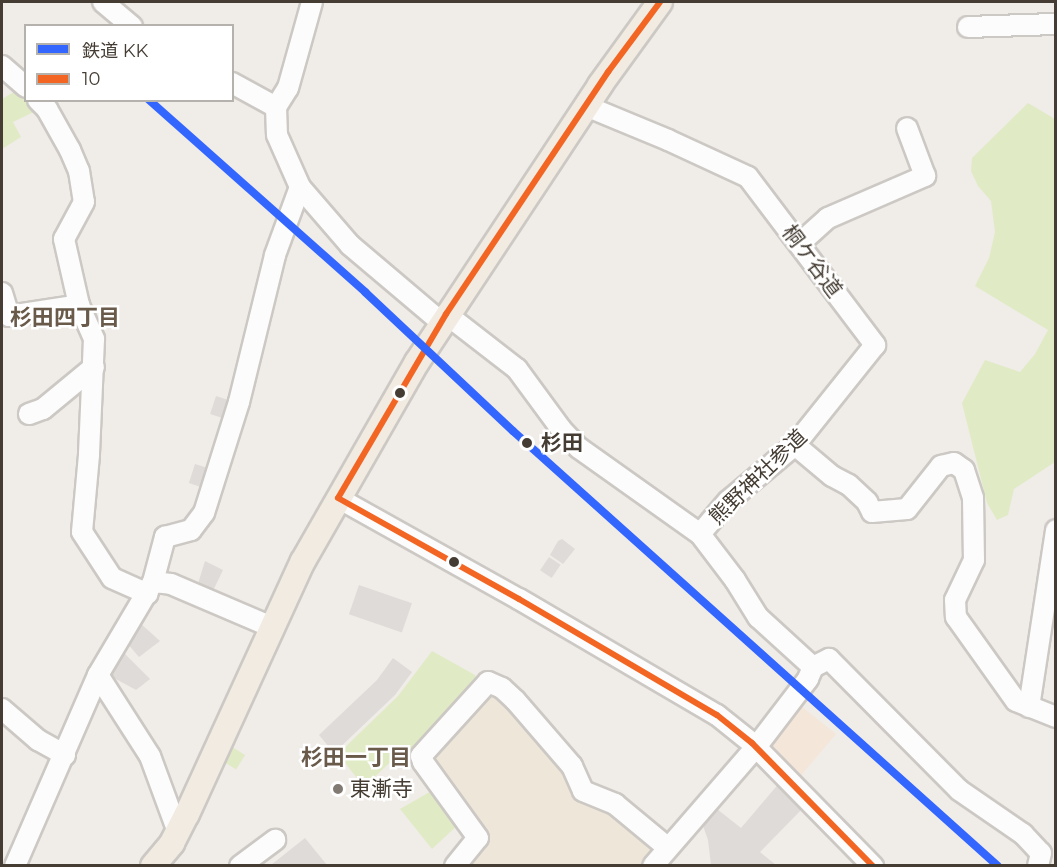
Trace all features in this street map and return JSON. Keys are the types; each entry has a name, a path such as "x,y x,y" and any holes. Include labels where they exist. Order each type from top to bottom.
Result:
{"main road":[{"path":"153,866 178,832 303,561 338,498 444,318 655,3"}],"street":[{"path":"312,2 288,88 276,107 277,135 300,187 350,246 444,318 517,369 561,429 579,448 700,534"},
{"path":"108,3 130,24"},
{"path":"968,27 1044,27"},
{"path":"2,66 24,85"},
{"path":"234,83 276,107"},
{"path":"40,102 47,109 70,150 80,178 84,202 64,239 79,305 94,339 82,531 112,578 151,588 171,584 274,628"},
{"name":"桐ケ谷道","path":"586,106 748,177 875,345"},
{"path":"799,244 828,218 926,176 907,129"},
{"path":"15,866 98,675 151,588 165,537 191,530 204,513 239,402 275,255 300,187"},
{"path":"2,293 9,316 79,305"},
{"name":"熊野神社参道","path":"813,667 758,616 735,580 700,534 728,501 795,445 875,345"},
{"path":"29,414 43,410 94,367"},
{"path":"795,445 832,476 849,485 867,502 872,512 907,510 941,466 954,463 964,470 973,498 974,560 955,600 956,617 1016,701 1056,717"},
{"path":"338,498 519,598 707,709 756,747 867,863"},
{"path":"1029,707 1056,530"},
{"path":"653,866 667,847 756,747 808,679 813,667 830,659 958,790 1023,834 1041,853 1038,866"},
{"path":"98,675 150,756 178,832"},
{"path":"455,866 478,838 421,756 488,682 502,688 515,700 551,741 572,766 583,791 615,804 667,847"},
{"path":"2,709 38,740 65,755"},
{"path":"240,866 275,840"}],"shaded area":[{"path":"216,396 231,401 225,419 210,414"},
{"path":"195,464 213,470 207,489 189,483"},
{"path":"562,539 575,549 563,564 550,555 558,541"},
{"path":"549,557 561,565 552,578 540,570"},
{"path":"205,561 223,570 210,597 196,590"},
{"path":"359,585 412,603 402,633 349,614"},
{"path":"140,623 160,641 139,657 126,642"},
{"path":"121,650 150,679 136,690 114,678 110,681 105,674"},
{"path":"393,658 412,672 395,695 334,753 319,735 377,680"},
{"path":"488,690 507,704 564,772 566,781 579,801 599,807 615,817 658,852 646,865 462,865 487,835 426,759"},
{"path":"797,703 836,734 798,779 765,744"},
{"path":"781,781 806,805 760,852 776,865 711,865 708,840 701,820 712,805 741,828"},
{"path":"305,838 327,865 271,865"}],"green space":[{"path":"17,90 24,97 24,102 30,102 38,110 13,122 21,137 2,149 2,99"},
{"path":"1028,103 1055,119 1055,462 1014,489 1008,515 997,520 987,503 962,403 985,360 1020,372 1035,354 1048,330 975,286 989,258 995,232 991,201 978,186 971,171 972,158"},
{"path":"432,651 475,675 478,682 412,753 401,752 364,787 338,754 398,696"},
{"path":"229,745 245,755 236,769 220,759"},
{"path":"433,790 459,824 432,849 400,809"}],"rail line":[{"name":"KK","path":"151,102 365,292 513,431 998,866"}],"transit line":[{"name":"10","path":"660,2 608,72 446,314 338,498 519,599 717,715 752,743 873,866"}],"place":[{"name":"杉田","path":"527,443"},
{"name":"東漸寺","path":"338,789"}],"district":[{"name":"杉田四丁目","path":"65,318"},
{"name":"杉田一丁目","path":"356,758"}]}
